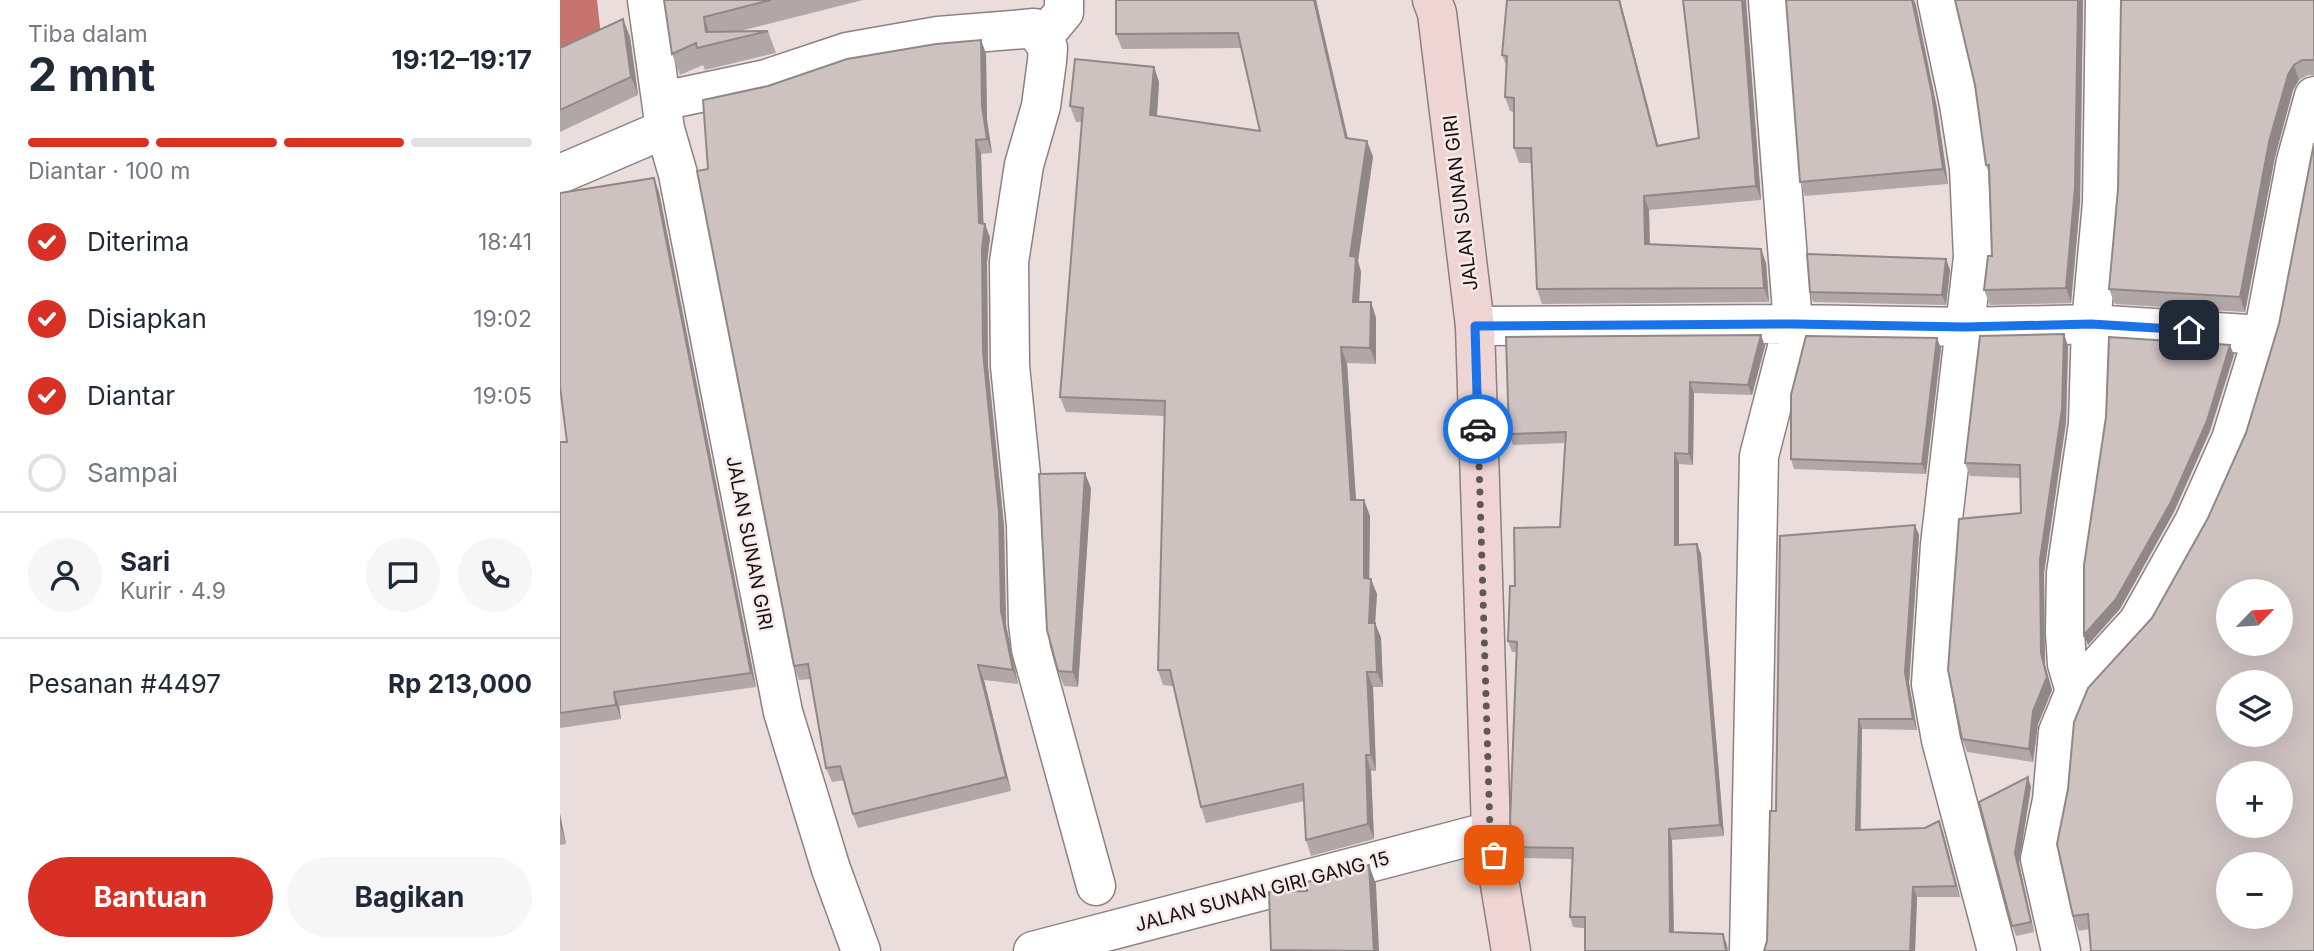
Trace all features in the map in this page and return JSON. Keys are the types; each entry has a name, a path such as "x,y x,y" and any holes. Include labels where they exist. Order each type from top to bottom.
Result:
{"main road":[{"name":"JALAN SUNAN GIRI","path":"1432,0 1437,13 1475,326 1490,831 1511,951"}],"street":[{"name":"JALAN SUNAN GIRI","path":"647,0 664,115 678,174 783,712 831,869 861,951"},
{"path":"1043,37 1064,12 1064,0"},
{"path":"1749,951 1759,456 1793,324 1768,0"},
{"path":"1937,0 1959,104 1969,168 1973,257 1940,544 1931,684 1941,740 1997,951"},
{"path":"2075,691 2067,664 2067,573 2088,424 2091,324 2102,203 2105,0"},
{"path":"560,174 664,115 847,51 938,36 1034,28 1043,37 1048,48 1041,106 1024,165 1009,262 1010,366 1026,525 1031,649 1097,886"},
{"path":"2061,951 2040,859 2052,800 2058,732 2075,691 2138,622 2194,522 2231,439 2263,335 2296,161 2314,96"},
{"path":"1475,326 1793,324 1965,327 2091,324 2263,335"},
{"name":"JALAN SUNAN GIRI GANG 15","path":"1033,951 1490,831"}],"shaded area":[{"path":"560,0 597,0 602,45 560,64"}],"building":[{"path":"664,0 771,0 704,17 706,32 768,31 697,48 696,43 672,54"},
{"path":"1116,0 1314,0 1346,138 1367,141 1350,256 1356,257 1353,302 1371,302 1370,348 1341,347 1351,500 1364,500 1364,578 1371,579 1369,623 1375,623 1377,672 1367,672 1371,755 1366,755 1368,824 1306,840 1303,784 1201,807 1170,670 1158,670 1165,401 1060,397 1083,108 1070,106 1075,59 1154,67 1150,115 1260,131 1238,33 1116,34"},
{"path":"1507,0 1619,0 1657,146 1699,138 1683,0 1742,0 1756,186 1644,196 1645,244 1761,249 1764,288 1537,289 1531,148 1514,148 1514,98 1505,97 1507,56 1502,55"},
{"path":"1786,0 1912,0 1932,94 1943,169 1800,182"},
{"path":"1955,0 2078,0 2075,187 2066,288 1984,290 1988,256 1992,256 1989,165 1986,165 1975,85"},
{"path":"2121,0 2314,0 2314,60 2302,60 2294,65 2288,75 2269,142 2240,297 2109,289 2118,189"},
{"path":"623,19 631,77 560,110 560,48"},
{"path":"981,40 982,106 987,139 976,140 979,223 985,224 982,248 983,352 999,512 1001,611 1013,670 978,665 1006,777 853,814 840,766 826,768 808,664 794,666 697,171 708,169 703,100 768,86 847,59 936,44"},
{"path":"2314,143 2314,951 2091,951 2088,914 2073,916 2057,844 2068,789 2074,722 2088,688 2152,618 2208,518 2246,433 2279,324"},
{"path":"654,178 751,673 614,692 616,705 560,713 560,442 567,442 560,386 560,193"},
{"path":"1807,254 1946,259 1942,295 1810,292"},
{"path":"2064,334 2062,409 2040,560 2041,653 2047,677 2033,711 2029,749 1962,739 1948,670 1959,519 2021,513 2020,465 1965,463 1980,336"},
{"path":"1761,335 1748,385 1690,382 1689,454 1675,453 1675,545 1697,544 1720,825 1669,829 1670,932 1723,934 1726,951 1585,951 1585,917 1570,917 1573,848 1514,847 1510,822 1517,642 1508,641 1510,586 1515,586 1514,528 1560,527 1566,432 1509,434 1506,337"},
{"path":"1806,336 1937,338 1922,464 1791,459 1791,395"},
{"path":"2109,337 2230,345 2207,421 2171,502 2116,599 2084,635 2084,565 2106,417"},
{"path":"1085,473 1073,672 1058,671 1047,630 1039,474"},
{"path":"1915,525 1905,672 1913,719 1859,719 1856,830 1925,828 1939,821 1956,886 1913,887 1910,951 1764,951 1767,941 1770,811 1776,811 1780,536"},
{"path":"2028,777 2015,853 2031,922 2012,926 1979,802"},
{"path":"1369,865 1374,951 1271,950 1269,892 1307,891 1307,882"}],"way so far":[{"path":"1478,429 1490,831 1494,855"}],"route":[{"path":"1478,429 1475,326 1793,324 1965,327 2091,324 2189,330"}]}
